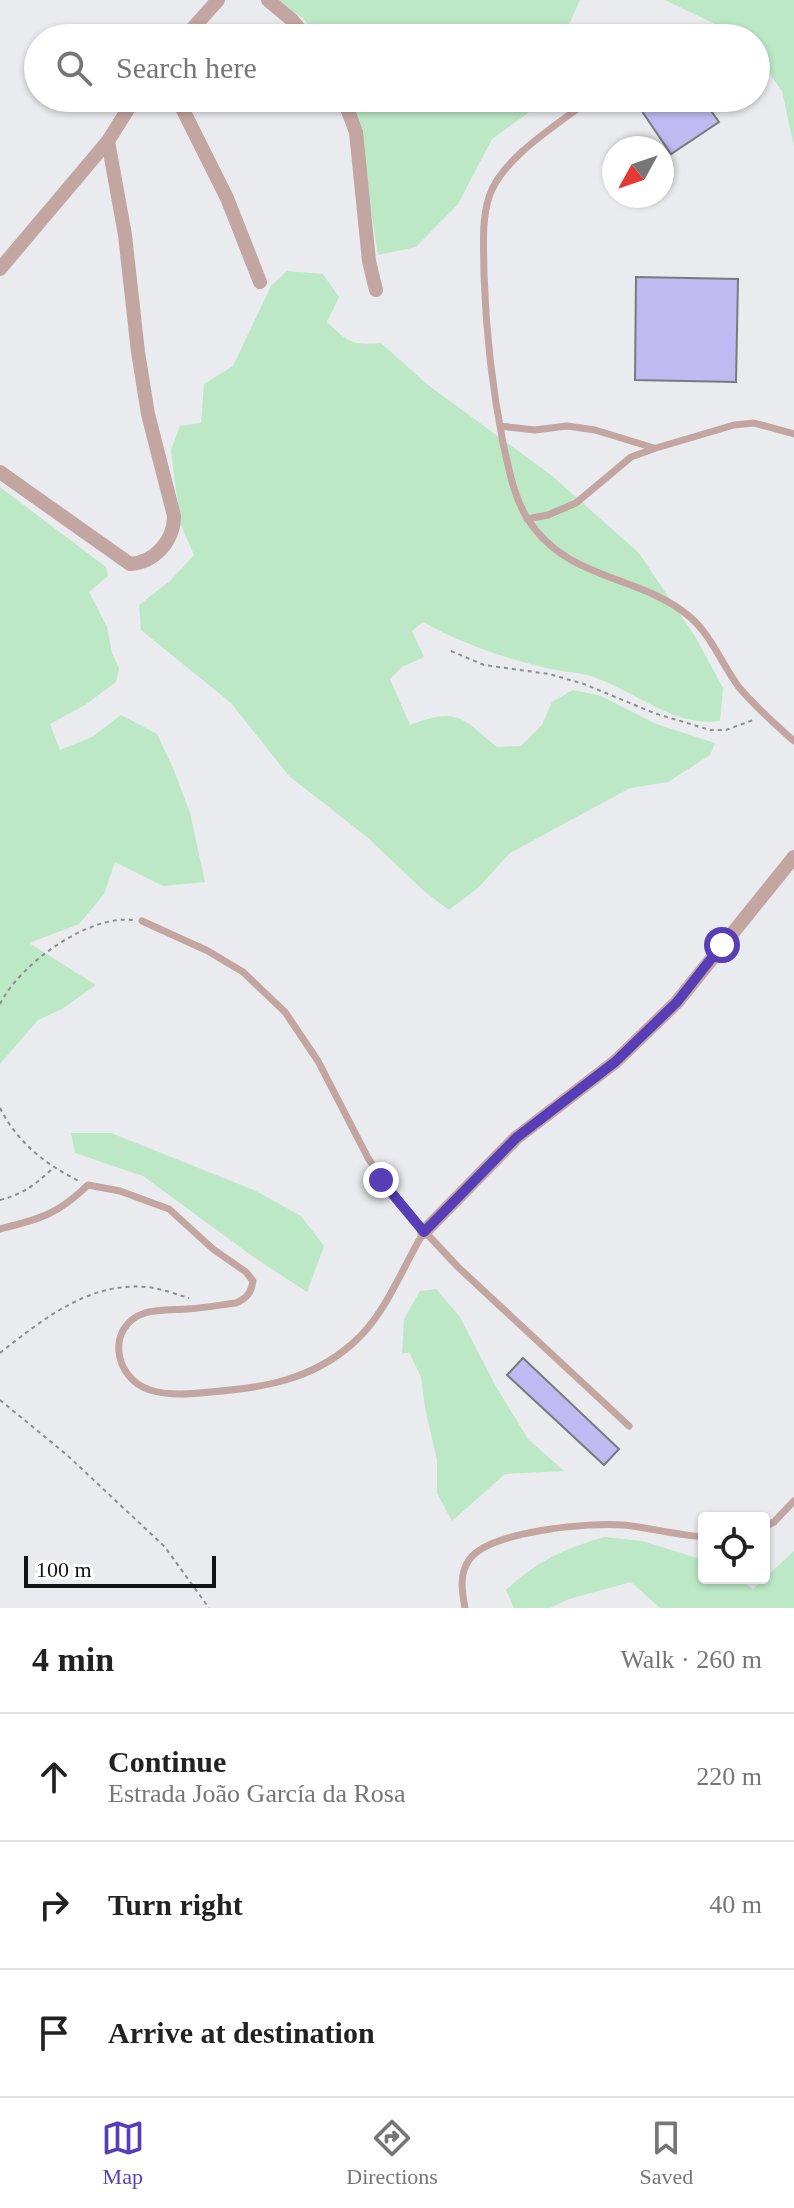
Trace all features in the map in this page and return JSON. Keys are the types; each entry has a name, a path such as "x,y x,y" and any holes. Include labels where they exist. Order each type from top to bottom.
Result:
{"street":[{"path":"197,24 218,0"},
{"path":"268,0 295,24"},
{"path":"0,269 108,141 126,112"},
{"path":"184,112 227,198 260,282"},
{"path":"348,112 356,132 369,261 376,290"},
{"path":"0,472 130,564 148,560 168,542 174,530 174,516 148,414 125,235 108,141"},
{"path":"424,1232 516,1138 615,1062 677,1002 794,857"}],"lane":[{"path":"574,112 514,160 489,197 484,235 486,323 491,383 511,481 527,519 569,560 664,599 690,617 704,632 737,683 764,715 794,741"},
{"path":"527,519 548,515 576,503 631,457 656,448 734,425 754,423 794,434"},
{"path":"500,426 535,430 567,426 595,430 656,448"},
{"path":"142,921 208,951 243,972 285,1012 318,1061 381,1180 424,1232 629,1426"},
{"path":"0,1229 53,1214 88,1185 120,1191 169,1209 213,1249 246,1272 253,1281 251,1290 236,1303 142,1314 124,1327 117,1346 122,1369 135,1383 150,1390 180,1394 262,1388 311,1371 351,1345 371,1326 424,1232"},
{"path":"770,1524 794,1501"},
{"path":"465,1608 461,1582 468,1560 485,1545 538,1530 621,1525 698,1536"}],"path":[{"path":"451,651 484,665 549,674 584,684 654,713 710,730 726,730 764,715"},
{"path":"0,1004 8,988 52,948 92,927 122,919 142,921"},
{"path":"0,1108 35,1155 52,1169 88,1185"},
{"path":"0,1200 20,1195 34,1187 52,1169"},
{"path":"0,1353 64,1307 95,1291 124,1286 150,1287 213,1306"},
{"path":"0,1400 67,1455 165,1547 209,1608"}],"green space":[{"path":"276,0 580,0 569,24 308,24"},
{"path":"665,0 794,0 794,146 782,91 770,74 770,24 715,24"},
{"path":"353,112 528,112 492,139 458,204 416,247 378,255"},
{"path":"287,271 323,274 339,297 327,322 340,334 356,343 381,343 428,385 551,475 639,553 696,638 723,688 720,721 702,722 668,713 587,675 501,656 423,622 412,631 424,657 402,667 390,679 410,725 449,716 466,722 497,747 521,746 542,725 552,702 573,690 601,696 656,724 715,743 710,755 668,782 630,788 510,853 478,888 449,910 425,892 367,837 289,776 231,703 141,630 139,605 170,581 194,555 181,525 171,450 180,426 201,423 204,384 233,366 271,286"},
{"path":"0,487 106,567 108,576 89,592 107,627 112,653 119,668 116,682 85,705 50,724 60,750 92,737 121,715 157,734 190,813 205,882 163,886 115,862 104,894 79,924 29,943 96,985 62,1009 38,1020 0,1064"},
{"path":"71,1133 111,1133 256,1191 301,1216 324,1246 307,1292 143,1176 75,1153"},
{"path":"436,1289 460,1317 495,1385 528,1439 564,1471 505,1474 452,1521 437,1493 437,1460 421,1377 409,1352 402,1354 404,1319 420,1291"},
{"path":"604,1537 642,1541 698,1558 698,1584 746,1584 753,1589 758,1584 770,1584 770,1573 794,1551 794,1608 660,1608 631,1582 569,1599 550,1608 514,1608 506,1590 529,1571 576,1546"}],"building":[{"path":"642,112 712,112 719,122 674,152 674,136 659,136"},
{"path":"636,277 738,279 736,382 635,380"},
{"path":"523,1358 619,1449 604,1465 507,1375"}],"route":[{"path":"381,1180 424,1232 516,1138 615,1062 677,1002 722,945"}]}
